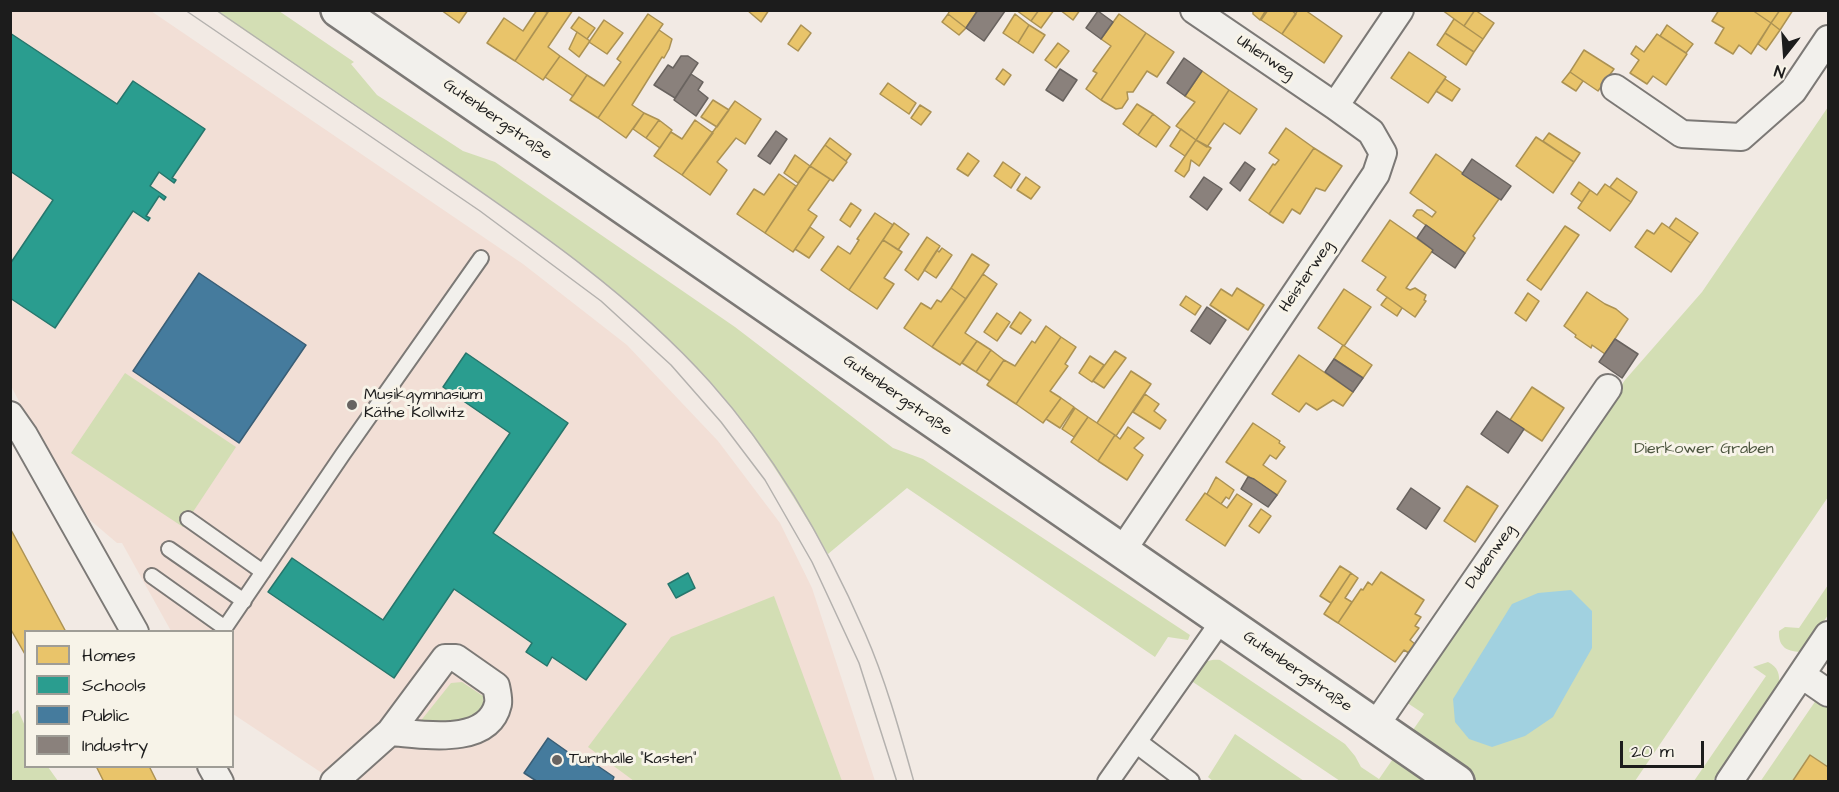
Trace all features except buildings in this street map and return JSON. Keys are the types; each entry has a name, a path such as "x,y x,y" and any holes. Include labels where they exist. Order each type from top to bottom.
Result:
{"street":[{"name":"Gutenbergstraße","path":"338,10 1457,782"},
{"name":"Uhlenweg","path":"1194,10 1335,106"},
{"path":"1335,106 1400,10"},
{"path":"1615,87 1683,134 1741,137 1793,91 1828,39"},
{"name":"Heisterweg","path":"1122,551 1376,174 1383,153 1371,132 1335,106"},
{"name":"Dubenweg","path":"1384,733 1608,387"},
{"path":"10,415 24,435 134,630"},
{"path":"1108,782 1222,620"},
{"path":"1729,782 1828,636"},
{"path":"1802,675 1828,693"},
{"path":"334,782 390,732"},
{"path":"1136,742 1189,782"},
{"path":"212,768 220,782"}],"lane":[{"path":"152,576 223,630 481,258"},
{"path":"188,519 263,572"},
{"path":"169,549 244,601"}],"shaded area":[{"name":"Musikgymnasium Käthe Kollwitz","path":"10,11 151,11 523,264 627,345 718,441 780,523 812,588 875,781 334,781 234,715 234,630 170,630 122,543 117,543 90,520 31,424 11,386"}],"green space":[{"path":"216,11 279,11 354,62 351,64 377,95 463,151 495,162 735,327 893,448 923,459 1190,635 1188,640 1168,637 1155,657 907,488 828,554 787,487 743,422 710,382 648,320 580,264 509,211"},
{"name":"Dierkower Graben","path":"1828,107 1828,497 1635,781 1340,781 1190,680 1205,662 1220,660 1345,744 1361,767 1379,779 1424,714 1403,700 1406,693 1625,380 1702,292"},
{"path":"125,373 236,447 183,527 71,453"},
{"path":"1828,585 1828,615 1803,652 1785,648 1780,641 1779,631 1785,627 1799,628"},
{"path":"774,596 842,781 634,781 588,747 671,637"},
{"path":"1768,662 1778,671 1779,685 1713,781 1694,781 1766,676 1753,667"},
{"path":"462,682 483,696 484,708 471,722 415,728 451,683"},
{"path":"1823,690 1828,693 1828,767 1810,755 1792,781 1760,782"},
{"path":"18,710 24,724 24,768 49,768 58,781 11,781 11,715"},
{"path":"1235,734 1304,781 1214,782 1208,777"}],"water":[{"path":"1571,590 1592,611 1592,648 1553,717 1525,736 1492,747 1469,739 1455,722 1453,699 1512,604 1538,593"}],"tram line":[{"path":"185,10 480,211 601,301 671,365 721,422 765,480 812,562 859,663 897,782"},
{"path":"216,10 474,187 581,264 648,320 710,382 734,410 777,470 816,533 850,599 880,670 914,782"}],"place":[{"name":"Musikgymnasium Käthe Kollwitz","path":"352,405"},
{"name":"Turnhalle \"Kasten\"","path":"557,760"}]}
